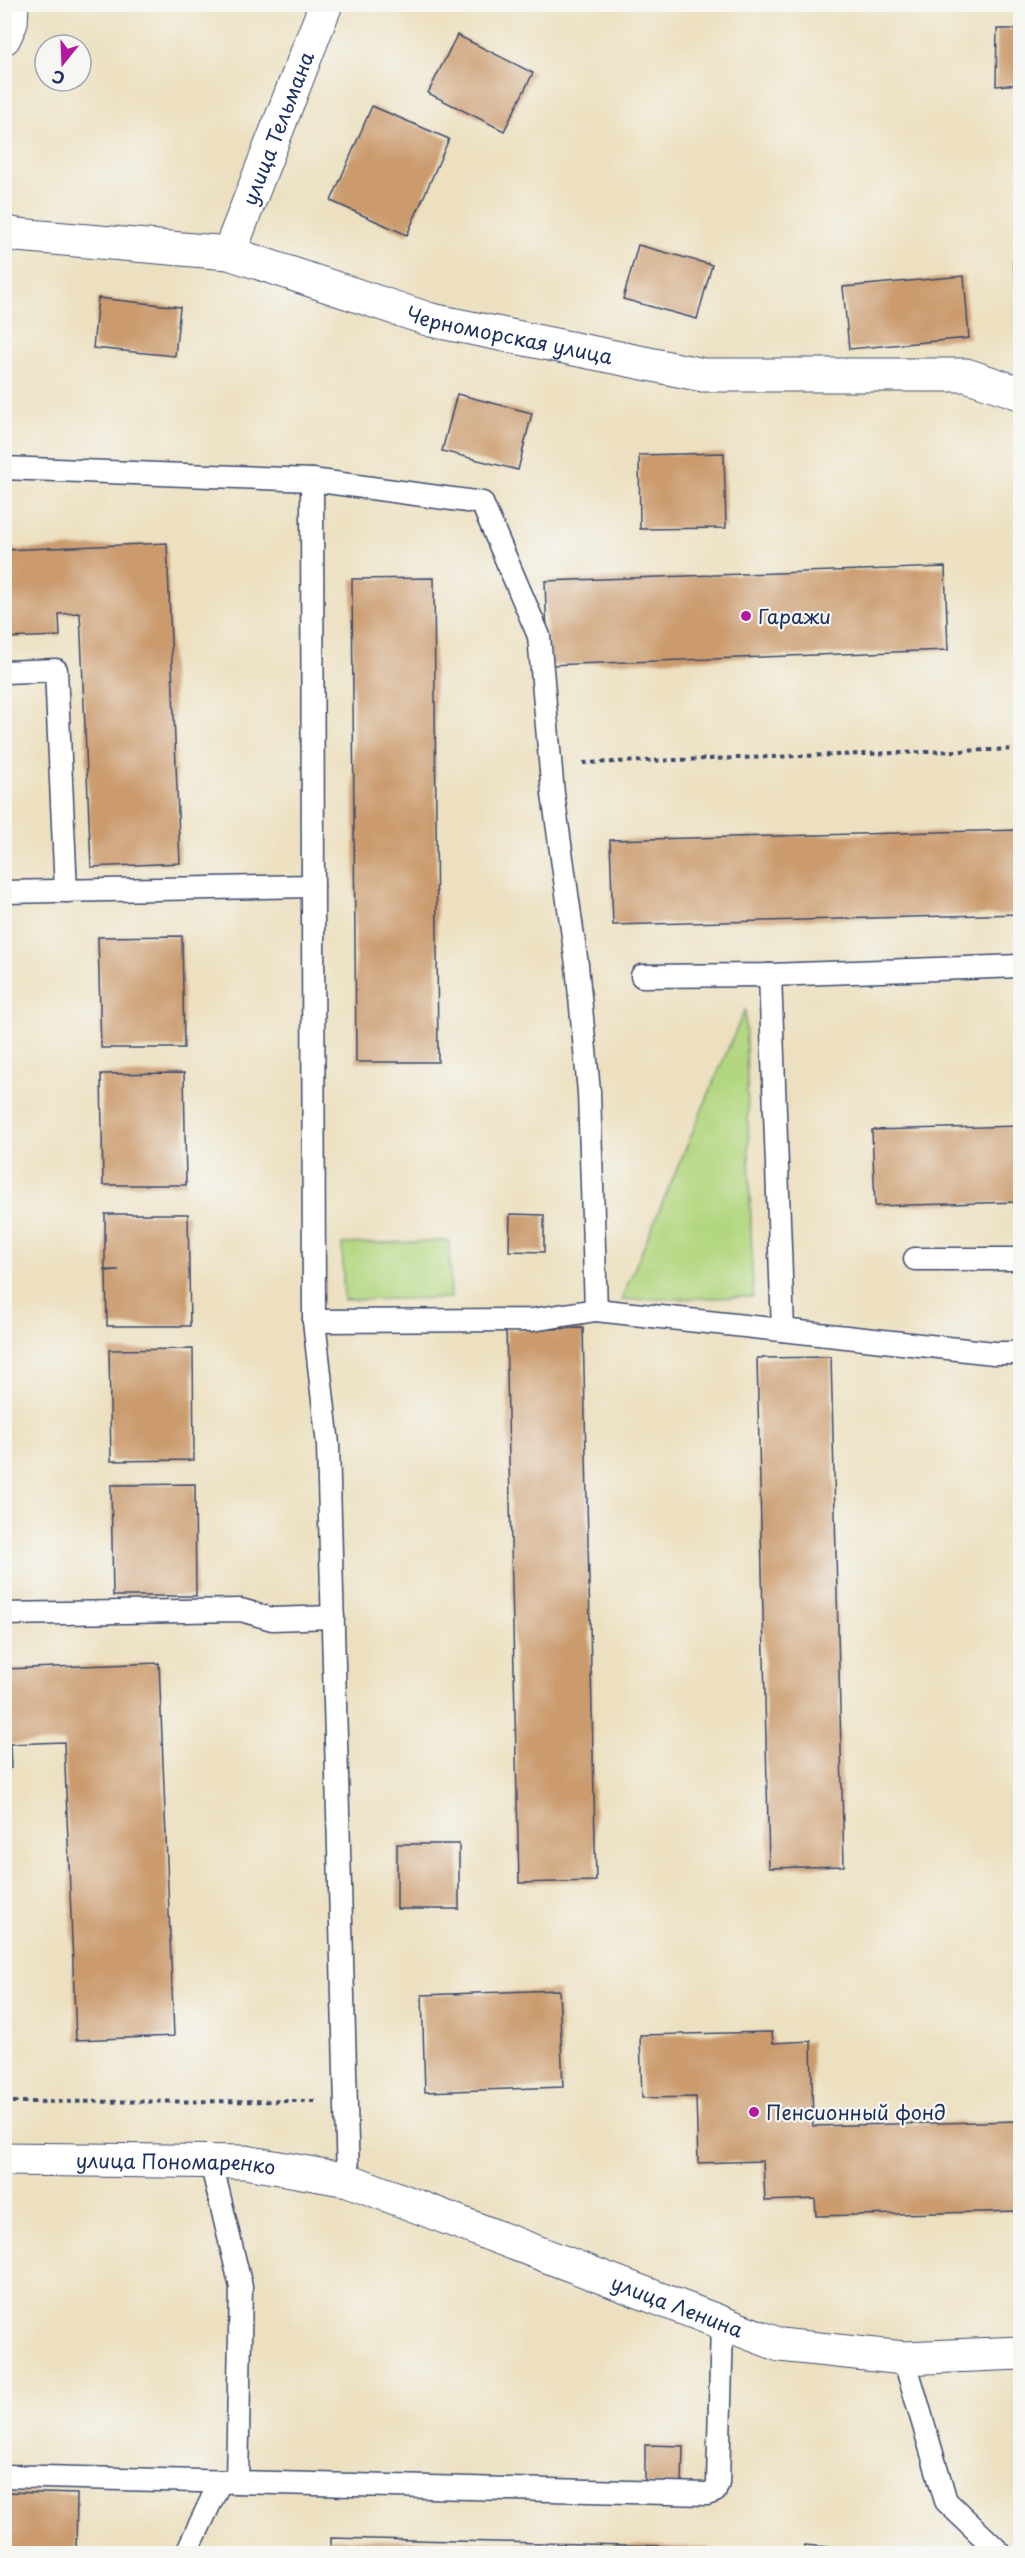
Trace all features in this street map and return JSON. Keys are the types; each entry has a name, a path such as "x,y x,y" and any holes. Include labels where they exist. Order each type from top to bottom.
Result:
{"street":[{"path":"4,38 11,23 12,4"},
{"name":"улица Тельмана","path":"229,253 326,4"},
{"name":"Черноморская улица","path":"4,232 229,253 431,320 703,375 966,375 1020,393"},
{"name":"улица Пономаренко","path":"4,2159 245,2162 348,2180"},
{"name":"улица Ленина","path":"348,2180 780,2345 904,2358 1020,2353"}],"lane":[{"path":"4,468 312,480 482,503 539,636 550,765 578,965 589,1092 596,1310"},
{"path":"312,480 314,1321 328,1445 348,2180"},
{"path":"4,672 56,670 66,891"},
{"path":"4,892 313,886"},
{"path":"642,976 770,975 1020,966"},
{"path":"770,975 783,1330"},
{"path":"915,1260 1020,1258"},
{"path":"314,1321 532,1320 596,1310 994,1353 1020,1353"},
{"path":"4,1614 242,1610 272,1619 333,1617"},
{"path":"186,2553 229,2482 241,2287 211,2162"},
{"path":"4,2476 707,2494 715,2491 718,2483 722,2323"},
{"path":"904,2358 946,2501 1001,2553"}],"path":[{"path":"550,765 1020,749"},
{"path":"4,2102 345,2101"}],"green space":[{"path":"745,1009 753,1297 621,1300"},
{"path":"449,1241 451,1298 344,1300 342,1244"}],"building":[{"path":"997,29 1020,29 1020,84 996,86"},
{"path":"457,35 533,73 504,131 428,93"},
{"path":"372,106 449,139 407,235 331,201"},
{"path":"638,245 712,265 697,319 623,299"},
{"path":"1020,260 1020,299 1019,299 1013,261"},
{"path":"964,276 969,338 849,349 843,287"},
{"path":"98,298 180,307 175,356 93,348"},
{"path":"457,394 532,413 518,470 442,451"},
{"path":"724,453 726,528 640,529 639,455"},
{"path":"167,543 180,863 91,867 80,613 59,614 60,636 4,638 4,550"},
{"name":"Гаражи","path":"945,567 948,650 548,665 545,581"},
{"path":"434,578 438,1062 356,1062 352,579"},
{"path":"1020,830 1020,914 613,925 610,840"},
{"path":"182,936 184,1048 101,1048 98,937"},
{"path":"184,1073 186,1185 103,1185 101,1074"},
{"path":"1020,1126 1020,1202 875,1206 872,1130"},
{"path":"105,1214 188,1214 190,1326 107,1326 106,1271 119,1270 105,1270"},
{"path":"510,1214 544,1215 544,1252 509,1251"},
{"path":"583,1328 596,1881 519,1883 506,1330"},
{"path":"193,1349 194,1460 111,1461 109,1350"},
{"path":"831,1357 844,1866 769,1868 757,1358"},
{"path":"195,1484 196,1596 113,1596 111,1485"},
{"path":"159,1663 174,2036 76,2040 64,1742 10,1744 11,1768 4,1769 4,1669"},
{"path":"397,1844 459,1844 459,1909 397,1909"},
{"path":"559,1990 563,2087 425,2092 422,1995"},
{"path":"772,2032 773,2043 811,2041 813,2126 1020,2121 1020,2211 816,2216 815,2199 765,2201 763,2161 698,2163 696,2097 642,2098 640,2035"},
{"path":"645,2445 683,2446 682,2486 645,2485"},
{"path":"4,2492 77,2494 76,2554 4,2554"},
{"path":"331,2538 708,2547 707,2554 331,2554"},
{"path":"804,2545 892,2552 892,2554 803,2554"}],"place":[{"name":"Гаражи","path":"746,616"},
{"name":"Пенсионный фонд","path":"754,2112"}]}
